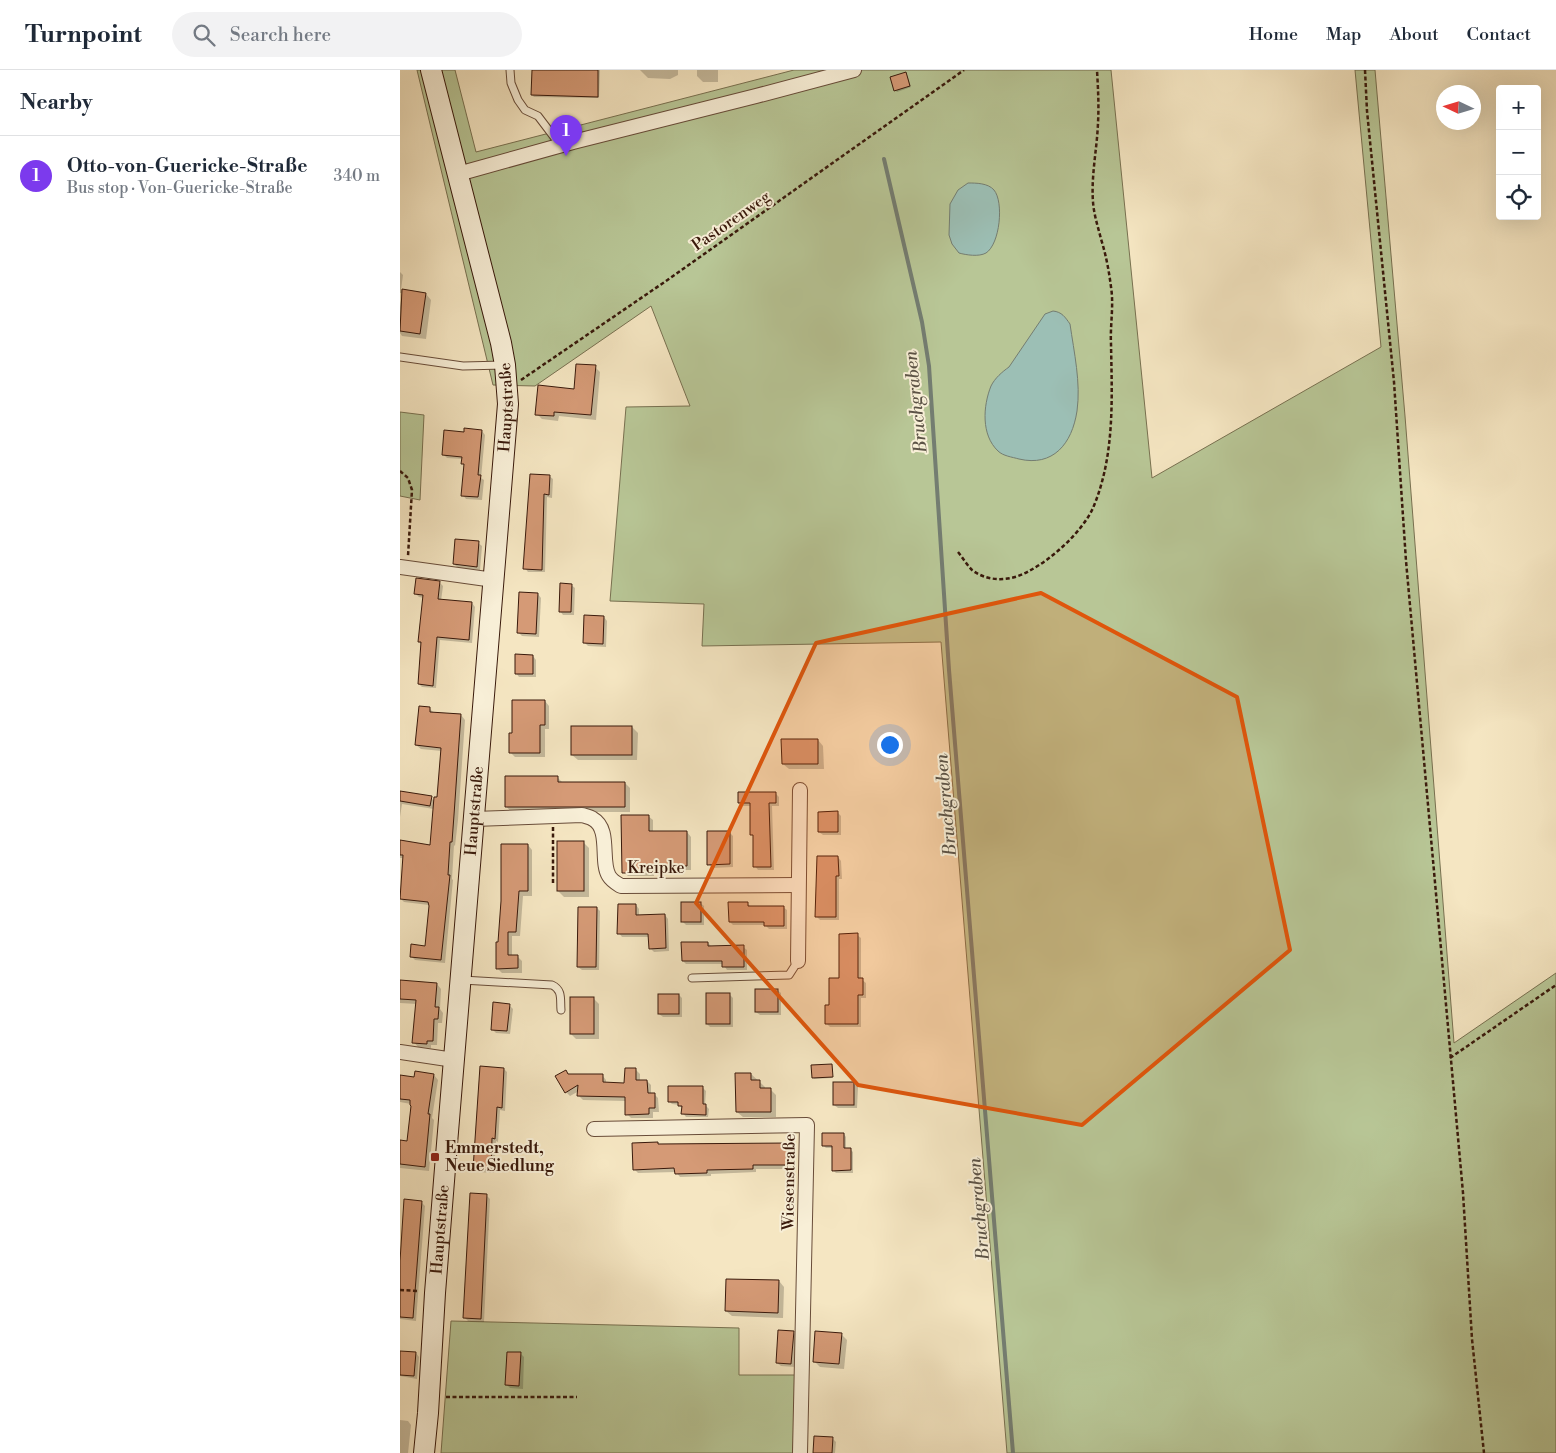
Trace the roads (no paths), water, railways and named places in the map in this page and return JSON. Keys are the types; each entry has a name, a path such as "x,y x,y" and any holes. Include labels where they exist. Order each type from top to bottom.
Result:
{"main road":[{"name":"Hauptstraße","path":"424,1453 435,1293 508,417 505,365 431,70"}],"street":[{"path":"458,174 560,145 854,70"},
{"path":"404,567 494,580"},
{"path":"798,962 800,790"},
{"name":"Kreipke","path":"474,819 582,815 594,820 600,826 604,838 608,874 614,882 621,886 798,885"},
{"path":"400,1052 454,1060"},
{"name":"Wiesenstraße","path":"594,1129 807,1126 800,1453"}],"lane":[{"path":"510,70 518,100 525,110 538,116 560,145"},
{"path":"400,357 463,366 505,365"},
{"path":"692,978 789,974 798,962"},
{"path":"461,980 552,985 559,989 560,992 560,1010"}],"water":[{"path":"968,183 989,186 994,190 999,204 999,223 995,241 986,253 980,255 959,253 952,244 949,235 950,204 958,190"},
{"path":"1053,311 1065,317 1070,324 1078,390 1077,411 1071,434 1059,450 1042,460 1019,459 1002,454 992,444 986,429 986,402 995,380 1009,367 1045,314"}],"waterway":[{"name":"Bruchgraben","path":"884,159 922,322 929,366 949,670 1013,1453"}],"place":[{"name":"Otto-von-Guericke-Straße","path":"566,156"},
{"name":"Emmerstedt, Neue Siedlung","path":"435,1157"}]}
